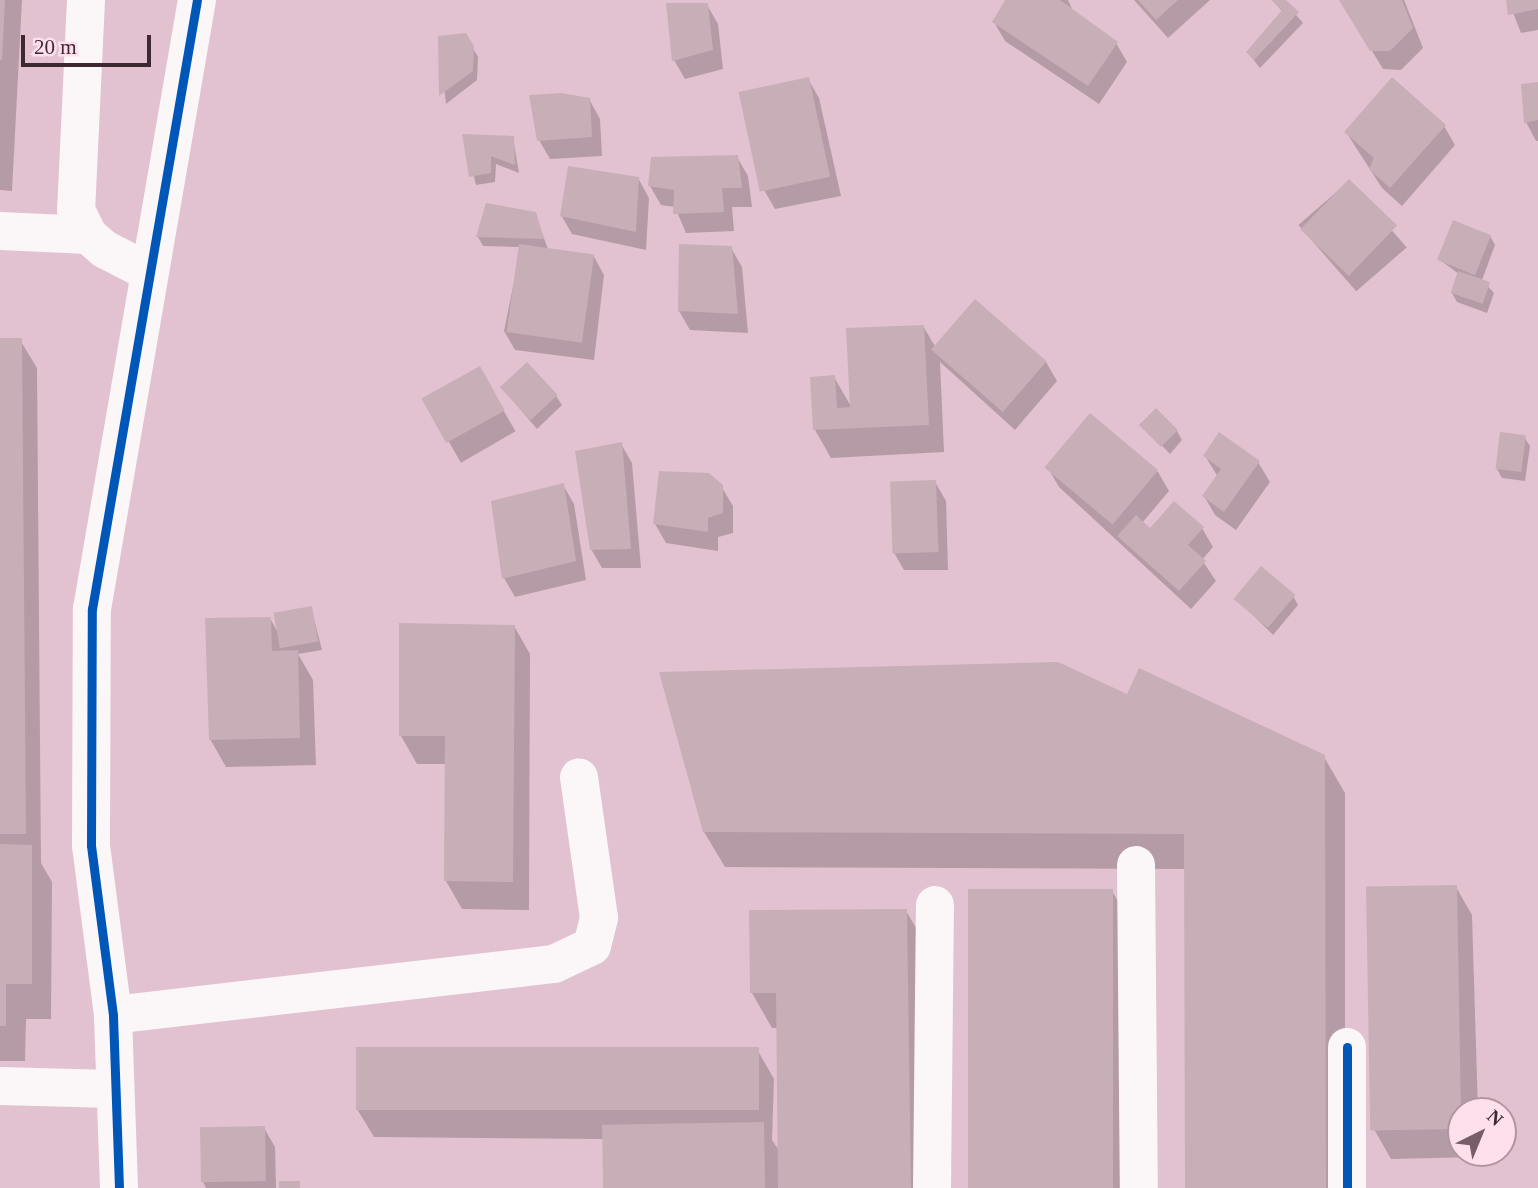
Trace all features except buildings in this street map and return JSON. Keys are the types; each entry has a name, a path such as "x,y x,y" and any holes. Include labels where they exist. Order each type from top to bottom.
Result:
{"street":[{"path":"86,0 76,210 88,235"},
{"path":"119,1188 113,1089 113,1015 91,845 92,609 197,0"},
{"path":"0,231 88,235 149,272"},
{"path":"113,1015 554,964 592,946 599,918 579,777"},
{"path":"1136,865 1139,1188"},
{"path":"932,1188 935,905"},
{"path":"1347,1047 1347,1188"},
{"path":"0,1086 113,1089"}],"cycle path":[{"path":"119,1188 113,1015 91,845 92,609 197,0"},
{"path":"1347,1047 1347,1188"}]}
